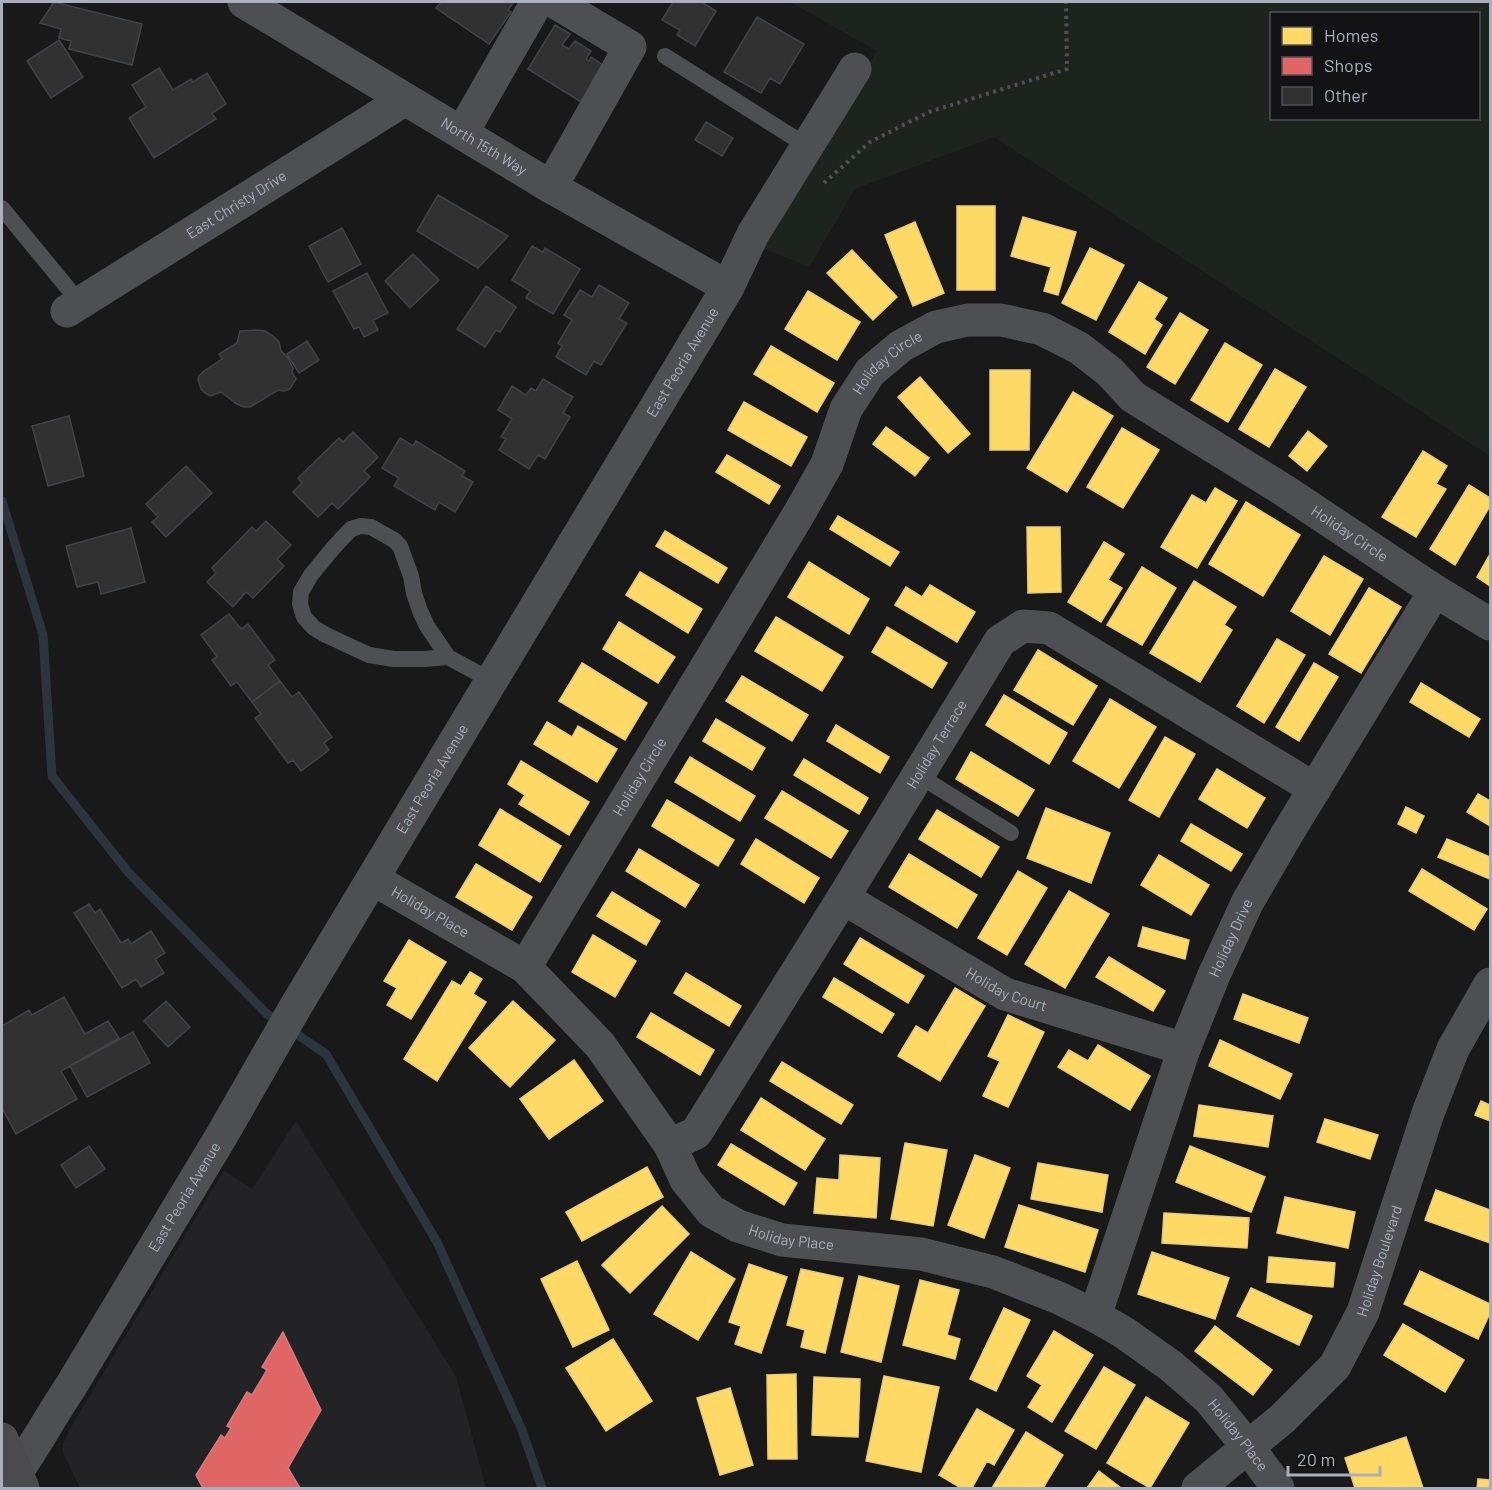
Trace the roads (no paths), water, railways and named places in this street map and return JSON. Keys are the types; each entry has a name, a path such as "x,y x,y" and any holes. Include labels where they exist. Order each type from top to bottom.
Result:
{"main road":[{"path":"2,1439 15,1483"}],"street":[{"name":"North 15th Way","path":"243,2 550,188 728,287"},
{"path":"462,133 537,2"},
{"path":"550,188 630,47 555,2"},
{"name":"East Peoria Avenue","path":"15,1483 53,1413 217,1144 296,1006 728,287 753,234 855,69"},
{"name":"East Christy Drive","path":"73,307 404,100"},
{"name":"Holiday Circle","path":"525,967 800,512 827,464 846,409 870,372 901,346 936,327 968,320 1001,320 1042,329 1070,343 1110,372 1133,397 1285,491 1435,591 1491,624"},
{"name":"Holiday Drive","path":"1095,1316 1184,1049 1247,903 1435,591"},
{"name":"Holiday Terrace","path":"670,1145 696,1133 1000,641 1023,626 1049,628 1315,789"},
{"name":"Holiday Place","path":"372,879 525,967 600,1045 670,1145 686,1180 711,1210 738,1226 782,1240 921,1254 993,1272 1059,1298 1123,1332 1178,1373 1209,1400 1278,1488"},
{"name":"Holiday Court","path":"843,898 1005,994 1184,1049"},
{"name":"Holiday Boulevard","path":"1198,1488 1282,1419 1335,1366 1364,1312 1428,1113 1454,1049 1491,984"}],"lane":[{"path":"665,56 807,146"},
{"path":"2,208 73,307"},
{"path":"448,657 393,659 369,655 314,628 304,617 300,604 301,592 311,574 351,530 362,526 371,527 400,546 423,619 448,657 492,681"},
{"path":"918,775 1011,833"}],"waterway":[{"path":"2,501 43,635 52,776 128,872 267,1014 326,1054 437,1242 522,1430 542,1488"}]}
